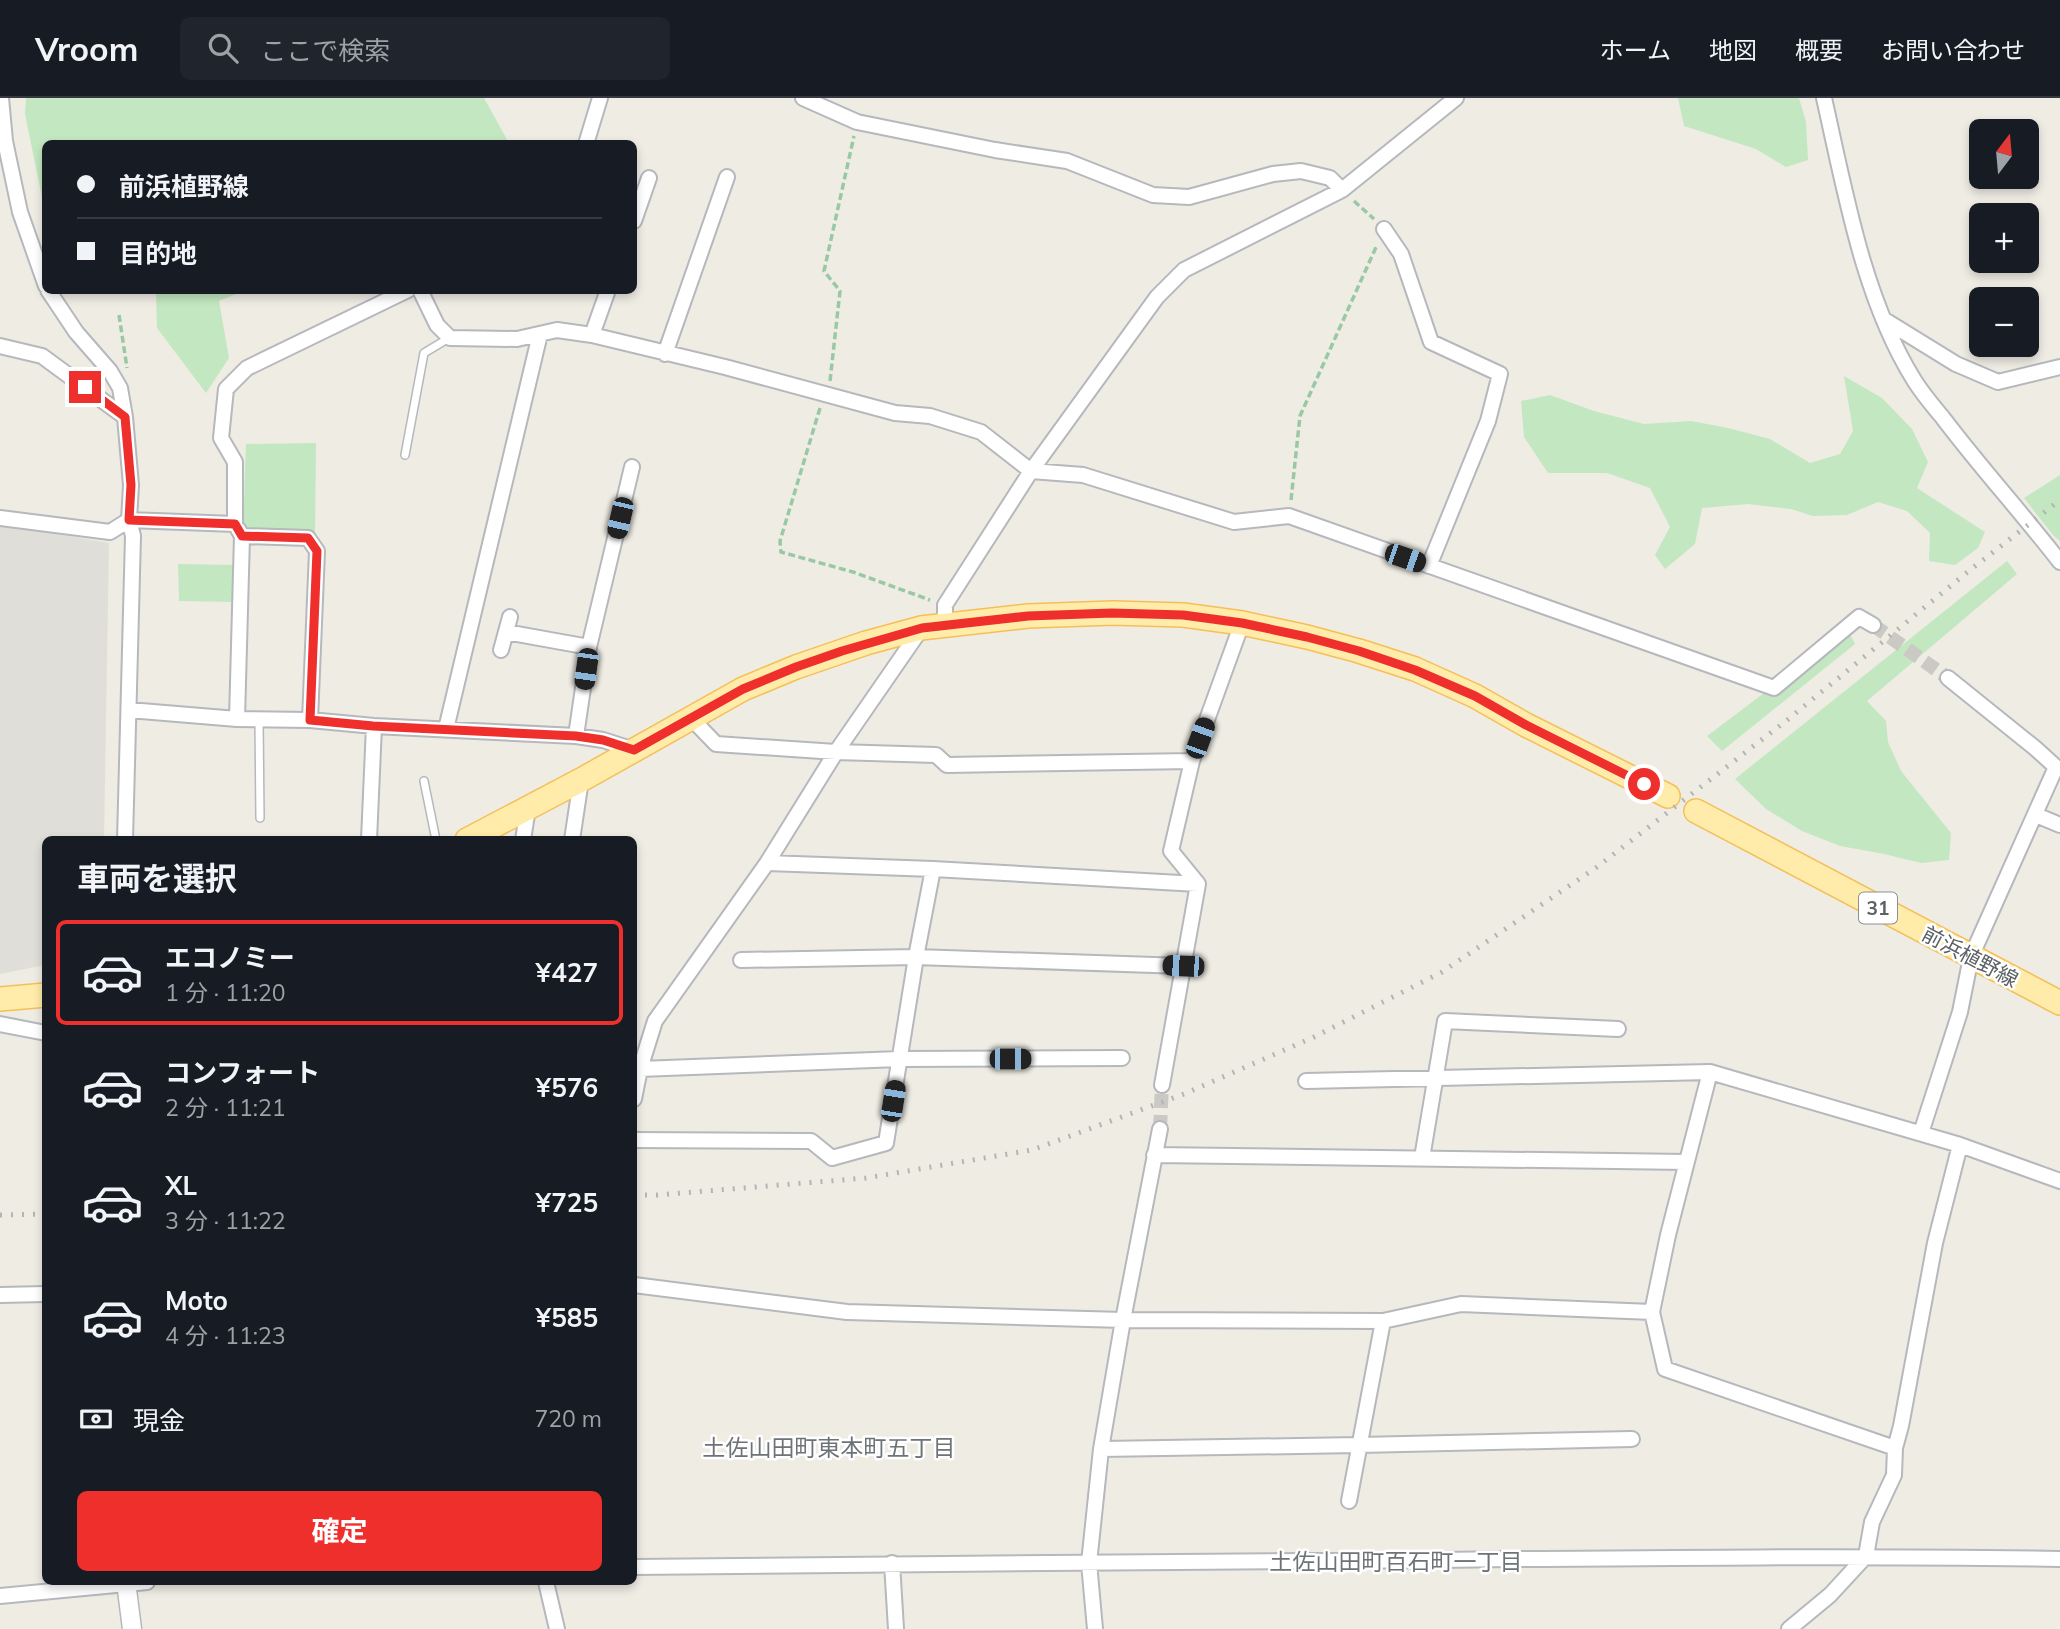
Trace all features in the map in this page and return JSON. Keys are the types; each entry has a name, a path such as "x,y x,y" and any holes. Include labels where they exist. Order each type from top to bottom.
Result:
{"main road":[{"path":"475,836 743,689 866,643 922,628 945,615 1183,615 1242,623 1320,640 1415,670 1475,696 1526,725 1668,796"},
{"name":"前浜植野線","path":"1696,811 2060,1003"},
{"path":"0,999 42,995"}],"street":[{"path":"1,98 5,141 20,212 42,275"},
{"path":"587,140 600,98"},
{"path":"803,98 857,122 995,150 1067,161 1153,195 1189,197 1273,174 1301,171 1330,178 1342,190"},
{"path":"1824,98 1863,262 1883,319 1914,380 2060,562"},
{"path":"945,615 1031,471 1157,297 1184,270 1342,190 1448,100"},
{"path":"665,354 727,177"},
{"path":"637,212 649,178"},
{"path":"1384,229 1401,254 1431,342 1500,374 1488,421 1429,566"},
{"path":"51,294 76,331 110,371 120,388 125,417 132,537 125,836"},
{"path":"236,719 238,530 235,462 220,438 226,389 247,368 400,294"},
{"path":"422,294 437,325 450,338 517,339 557,330 592,335 726,367 895,413 930,416 981,432 1031,471 1083,475 1234,522 1289,516 1774,688 1859,617 1873,625"},
{"path":"592,335 607,294"},
{"path":"1883,319 1956,365 1998,382 2060,367"},
{"path":"446,729 540,334"},
{"path":"0,346 42,356 125,417"},
{"path":"576,736 589,647 632,467"},
{"path":"0,518 110,532 129,520 308,538 317,551 310,720"},
{"path":"501,650 510,617"},
{"path":"1162,1085 1198,884 1171,851 1192,761 1242,623"},
{"path":"637,1084 655,1021 767,863 836,752 922,628"},
{"path":"506,632 589,647"},
{"path":"1921,1133 1960,1012 1971,957 2056,767 1948,678"},
{"path":"129,710 236,719 310,720 373,726 576,736 603,740 634,750"},
{"path":"691,718 716,744 936,755 947,765 1192,761"},
{"path":"369,836 373,726"},
{"path":"573,836 581,780"},
{"path":"524,836 528,808"},
{"path":"2036,815 2060,825"},
{"path":"767,863 1198,884"},
{"path":"637,1140 811,1141 832,1158 886,1143 933,869"},
{"path":"741,960 916,957 1183,966"},
{"path":"1423,1158 1445,1021 1618,1029"},
{"path":"0,1024 42,1032"},
{"path":"640,1069 899,1059 1122,1058"},
{"path":"1710,1072 1668,1235 1652,1312 1665,1369 1895,1448"},
{"path":"1307,1081 1710,1072 1960,1145 2060,1181"},
{"path":"1095,1629 1089,1563 1101,1449 1160,1129"},
{"path":"1789,1629 1829,1595 1866,1556 1872,1522 1894,1475 1895,1448 1935,1242 1960,1145"},
{"path":"1154,1155 1687,1162"},
{"path":"637,1285 847,1312 1123,1320 1382,1321 1461,1304 1652,1312"},
{"path":"0,1295 42,1294"},
{"path":"1349,1501 1382,1321"},
{"path":"1101,1449 1632,1439"},
{"path":"637,1567 1866,1556 2060,1559"},
{"path":"892,1563 897,1629"},
{"path":"0,1596 107,1585"},
{"path":"126,1585 132,1629"},
{"path":"547,1585 558,1629"}],"lane":[{"path":"405,455 424,353 450,338"},
{"path":"259,719 260,818"},
{"path":"424,781 435,836"}],"path":[{"path":"857,122 824,271 839,291 830,383 824,394 780,541 781,552 853,572 945,615"},
{"path":"1289,516 1300,416 1384,229 1342,190"},
{"path":"119,315 128,369"}],"shaded area":[{"path":"0,524 109,543 104,836 42,836 42,966 0,974"}],"green space":[{"path":"26,98 484,98 507,140 42,140 42,197 25,114"},
{"path":"1678,98 1799,98 1806,122 1808,160 1786,167 1756,149 1684,126"},
{"path":"156,294 236,294 219,301 229,358 206,393 157,328"},
{"path":"1844,376 1882,398 1912,429 1928,462 1917,488 1985,532 1978,548 1955,565 1929,561 1930,533 1907,511 1878,502 1847,515 1813,516 1791,509 1748,504 1702,508 1695,544 1665,569 1655,555 1670,527 1650,488 1607,473 1548,473 1524,437 1521,401 1550,395 1594,411 1644,424 1691,421 1728,428 1770,439 1810,463 1840,454 1853,431"},
{"path":"316,443 315,535 243,532 246,444"},
{"path":"2060,475 2060,541 2024,498"},
{"path":"2007,561 2017,574 1867,701 1886,721 1888,742 1901,771 1951,833 1949,860 1921,863 1840,846 1802,831 1766,809 1735,779"},
{"path":"178,564 236,565 236,602 179,601"},
{"path":"1848,630 1855,644 1722,751 1707,736"}],"tunnel":[{"path":"1873,625 1948,678"},
{"path":"1160,1129 1162,1085"}],"railway":[{"path":"637,1195 866,1178 1032,1150 1184,1094 1314,1037 1442,972 1597,867 1786,721 2060,500"},
{"path":"0,1215 42,1214"}],"district":[{"name":"土佐山田町東本町五丁目","path":"829,1448"},
{"name":"土佐山田町百石町一丁目","path":"1396,1562"}],"route":[{"path":"85,387 125,417 131,485 129,520 235,524 242,536 308,538 317,551 310,720 373,726 576,736 603,740 634,750 743,689 842,651 922,628 1028,616 1112,613 1183,615 1242,623 1307,637 1415,670 1475,696 1526,725 1644,784"}]}
